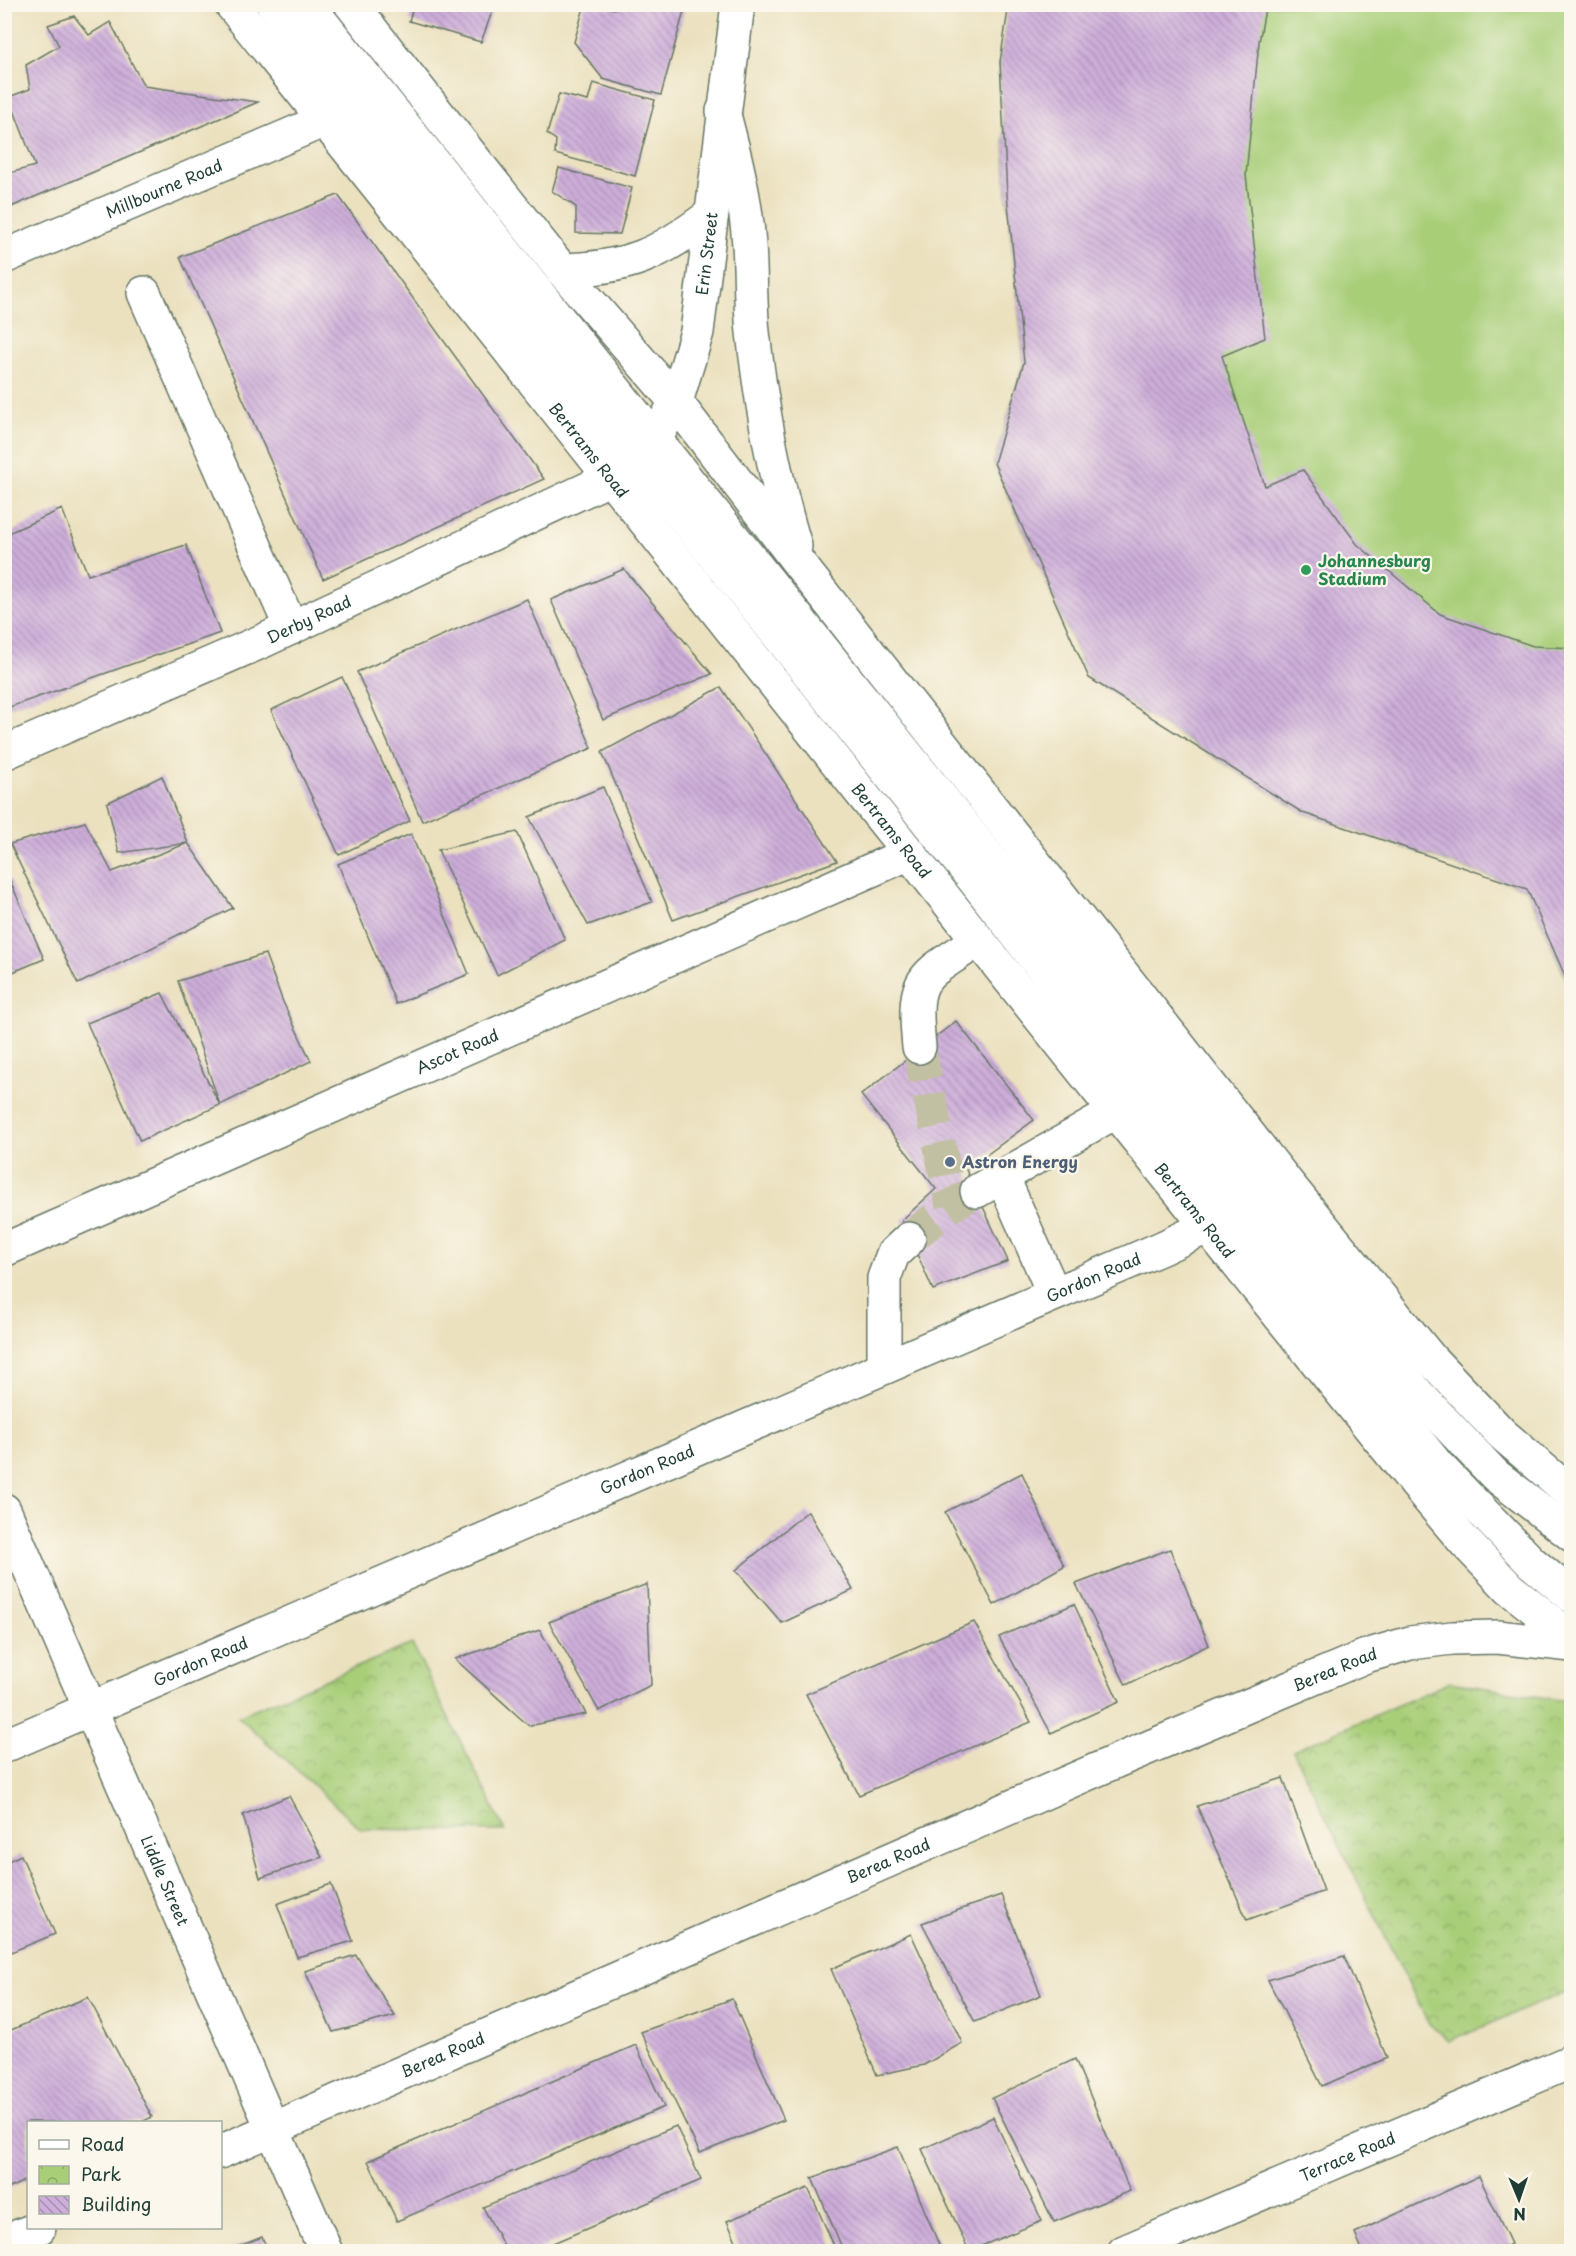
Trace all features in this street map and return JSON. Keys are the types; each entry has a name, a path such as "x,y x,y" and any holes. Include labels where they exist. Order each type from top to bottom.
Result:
{"street":[{"name":"Bertrams Road","path":"231,4 324,120 633,459 910,854 978,940 1115,1112 1219,1221 1463,1540 1510,1589 1572,1638"},
{"path":"273,4 584,391 633,459 979,886 1219,1221 1301,1295 1437,1465 1532,1563 1572,1596"},
{"path":"307,4 633,459 1274,1191 1502,1434 1572,1494"},
{"path":"351,4 562,270 676,402 1274,1191 1417,1393 1495,1475 1572,1535"},
{"name":"Erin Street","path":"633,459 676,402 697,332 738,4"},
{"path":"723,111 740,173 749,244 753,328 766,427 781,500 801,566"},
{"name":"Millbourne Road","path":"4,257 324,120"},
{"path":"562,270 599,269 632,262 659,251 712,214"},
{"path":"144,293 291,628"},
{"name":"Derby Road","path":"4,753 291,628 633,459"},
{"name":"Ascot Road","path":"4,1250 910,854"},
{"path":"920,1047 916,996 925,976 978,940"},
{"path":"1053,1294 990,1183 1115,1112"},
{"name":"Gordon Road","path":"4,1746 1053,1294 1219,1221 1274,1191"},
{"path":"884,1367 884,1278 893,1254 909,1239"},
{"name":"Liddle Street","path":"4,1510 326,2252"},
{"name":"Berea Road","path":"222,2151 1108,1764 1366,1656 1410,1643 1452,1638 1497,1637 1572,1645"},
{"name":"Terrace Road","path":"1124,2252 1572,2061"},
{"path":"4,2242 36,2229"}],"green space":[{"name":"Johannesburg Stadium","path":"1009,5 1571,5 1571,990 1527,889 1303,813 1089,678 994,463 1024,362 1007,194 1000,62"},
{"path":"412,1644 505,1831 361,1829 238,1716"},
{"path":"1450,1682 1571,1702 1572,1989 1449,2041 1428,2023 1293,1751"}],"building":[{"path":"414,4 495,4 481,42 409,21"},
{"path":"585,4 614,9 615,4 686,4 661,95 603,79 574,42"},
{"path":"1009,4 1266,4 1259,42 1246,175 1265,338 1222,356 1265,486 1303,470 1357,544 1440,614 1533,646 1572,648 1572,992 1527,889 1303,813 1089,678 994,463 1024,362 1007,194 1000,62"},
{"path":"74,16 89,35 110,22 144,86 258,102 4,210 4,164 10,173 35,166 9,97 30,89 26,65 59,46 48,25"},
{"path":"593,83 655,100 635,176 555,154 556,140 547,134 559,94 588,101"},
{"path":"559,168 632,188 620,234 576,233 576,207 552,191"},
{"path":"338,195 544,479 323,579 180,257"},
{"path":"62,509 88,575 186,545 220,633 4,709 4,535"},
{"path":"624,569 712,674 603,720 551,600"},
{"path":"527,599 592,748 422,821 357,672"},
{"path":"342,677 410,821 339,855 271,710"},
{"path":"721,687 837,861 673,920 602,752"},
{"path":"162,776 188,843 119,853 107,803"},
{"path":"603,787 652,902 588,925 529,817"},
{"path":"85,822 112,872 188,843 233,908 78,984 10,844"},
{"path":"517,832 565,940 497,975 438,850"},
{"path":"411,834 469,974 396,1004 338,864"},
{"path":"5,869 44,959 13,972 5,956"},
{"path":"265,954 283,1002 311,1061 220,1105 178,981"},
{"path":"162,993 220,1105 140,1141 87,1023"},
{"path":"956,1021 1034,1120 966,1170 1008,1261 933,1290 902,1220 936,1189 861,1095"},
{"path":"1022,1473 1064,1566 994,1605 945,1512"},
{"path":"808,1511 853,1590 782,1623 736,1570"},
{"path":"1170,1549 1209,1645 1126,1685 1076,1584"},
{"path":"647,1584 651,1685 599,1711 549,1622"},
{"path":"1074,1604 1119,1702 1051,1733 999,1637"},
{"path":"974,1622 1031,1722 859,1795 806,1694"},
{"path":"540,1630 586,1714 529,1726 455,1659"},
{"path":"1283,1778 1324,1891 1247,1920 1197,1806"},
{"path":"289,1796 322,1857 260,1878 243,1815"},
{"path":"21,1855 55,1934 4,1955 4,1863"},
{"path":"331,1884 353,1941 297,1957 277,1904"},
{"path":"1001,1895 1041,1995 975,2022 922,1923"},
{"path":"911,1934 962,2043 924,2065 877,2075 831,1969"},
{"path":"356,1955 395,2016 333,2032 305,1971"},
{"path":"1344,1956 1387,2058 1322,2086 1268,1980"},
{"path":"88,1997 152,2117 144,2121 27,2121 27,2180 4,2191 4,2033"},
{"path":"732,1999 784,2120 700,2153 641,2032"},
{"path":"636,2045 664,2107 397,2221 368,2161"},
{"path":"1075,2059 1130,2191 1054,2222 992,2098"},
{"path":"993,2117 1042,2221 969,2251 922,2149"},
{"path":"676,2126 701,2180 532,2252 507,2252 483,2207"},
{"path":"898,2147 942,2252 844,2252 812,2178"},
{"path":"1479,2176 1511,2244 1494,2252 1363,2252 1355,2233"},
{"path":"808,2188 837,2252 741,2252 727,2221"},
{"path":"262,2237 269,2252 227,2252 227,2251"}],"tunnel":[{"path":"919,1047 952,1205"},
{"path":"909,1239 952,1205 970,1195"}],"place":[{"name":"Johannesburg Stadium","path":"1306,570"},
{"name":"Astron Energy","path":"950,1162"}]}
